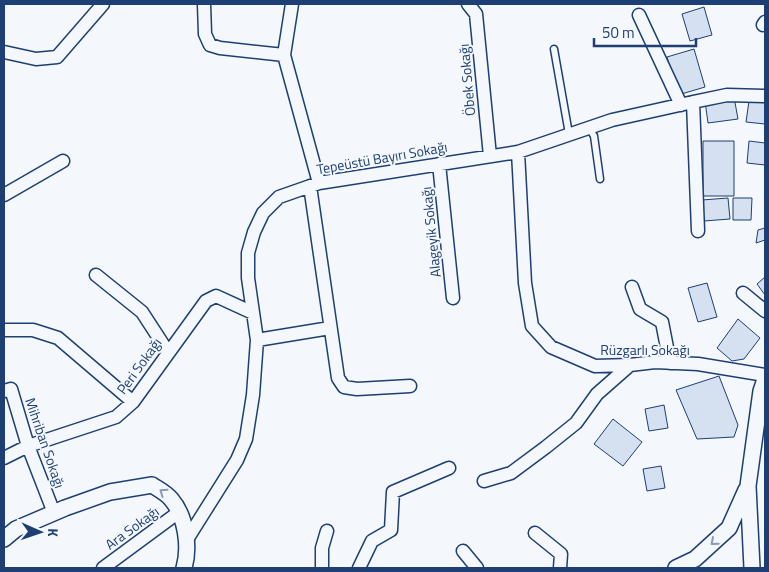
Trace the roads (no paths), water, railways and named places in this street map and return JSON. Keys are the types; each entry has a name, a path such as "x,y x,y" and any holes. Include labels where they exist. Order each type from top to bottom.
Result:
{"street":[{"path":"204,4 205,34 210,45 220,48 284,54"},
{"path":"292,4 284,54 314,184 330,328 338,378 344,386 357,389 410,386"},
{"name":"Öbek Sokağı","path":"468,4 476,14 490,156"},
{"path":"4,52 36,59 57,57 97,6"},
{"path":"639,15 687,103 698,231"},
{"name":"Tepeüstü Bayırı Sokağı","path":"186,541 237,460 246,439 253,395 257,340 248,278 248,253 254,232 263,213 279,197 314,184 518,152 612,120 687,103 726,95 765,96"},
{"name":"Rüzgarlı Sokağı","path":"518,152 525,283 532,326 550,347 595,366 655,362 698,364 765,377"},
{"path":"4,195 62,161"},
{"name":"Alageyik Sokağı","path":"439,164 453,298"},
{"path":"96,275 142,312 168,352"},
{"path":"632,287 640,309 662,322 670,363"},
{"path":"743,293 765,311"},
{"name":"Peri Sokağı","path":"4,458 28,446 116,417 133,402 206,301 216,296 254,313"},
{"path":"257,340 330,328"},
{"path":"4,330 33,330 58,338 133,402"},
{"path":"484,481 511,473 546,447 576,423 597,394 630,365"},
{"path":"752,568 748,486 761,391 765,377"},
{"name":"Mihriban Sokağı","path":"4,391 11,389 28,446 54,513"},
{"path":"359,568 372,541 391,530 393,492 449,468"},
{"path":"4,539 16,529 110,492 152,485 171,498 180,512 186,541 187,557 184,568"},
{"path":"676,568 695,559 730,528 748,486"},
{"name":"Ara Sokağı","path":"103,568 180,512"},
{"path":"730,528 751,533"},
{"path":"322,568 322,548 327,531"},
{"path":"535,533 561,554 560,568"},
{"path":"463,551 477,568"}],"lane":[{"path":"554,48 569,134"},
{"path":"589,128 594,136 600,179"}]}
